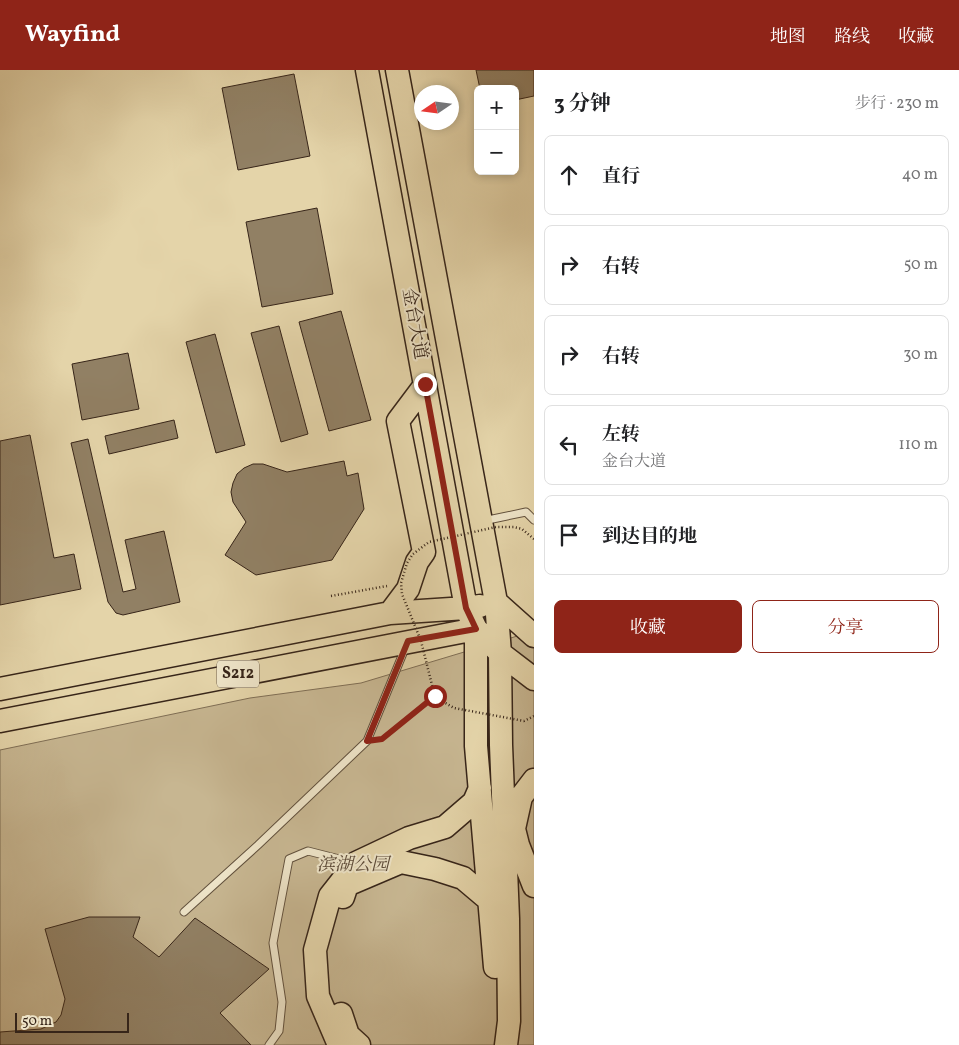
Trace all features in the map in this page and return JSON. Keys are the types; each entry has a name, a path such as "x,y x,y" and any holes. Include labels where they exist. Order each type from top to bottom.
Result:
{"main road":[{"name":"金台大道","path":"367,70 466,608 476,629"},
{"name":"金台大道","path":"397,70 496,602 500,653 501,745"},
{"path":"390,613 408,589 417,562 424,552 398,421 425,384"},
{"path":"496,602 534,636"},
{"name":"S212","path":"0,689 390,613 466,608 496,602"},
{"path":"476,629 500,653 534,679"},
{"path":"476,629 476,746 489,900 506,1045"},
{"name":"S212","path":"0,721 476,629"},
{"path":"501,745 509,810 533,885"},
{"path":"501,745 508,919"},
{"path":"495,1045 504,1019 514,828 521,797 532,784"},
{"path":"532,784 526,827 533,885"},
{"path":"339,1045 318,996 314,950 330,896 356,863 409,838 445,826 474,802 480,788"},
{"path":"358,1045 348,1036 328,978 332,929 347,885 401,862 435,869 463,878 489,900"}],"lane":[{"path":"480,521 526,512 534,520"},
{"path":"184,912 258,845 367,741 408,641"},
{"path":"269,1045 279,1031 282,1002 273,943 289,859 308,851 356,863"}],"path":[{"path":"534,539 522,529 505,526 429,542 420,547 410,559 403,573 401,583 402,594 422,641 435,696 454,708 524,721 534,716"},
{"path":"331,596 401,583"},
{"path":"367,741 382,739 435,696"}],"green space":[{"name":"滨湖公园","path":"534,631 534,1045 0,1045 0,750 250,698 361,683"}],"building":[{"path":"476,70 534,70 534,96 519,99 519,85 479,85"},
{"path":"294,74 310,156 238,170 222,88"},
{"path":"317,208 333,294 262,307 246,222"},
{"path":"341,311 371,420 329,431 299,322"},
{"path":"279,326 308,434 281,442 251,333"},
{"path":"215,334 245,445 216,453 186,342"},
{"path":"128,353 139,409 82,420 72,364"},
{"path":"174,420 178,438 109,454 105,436"},
{"path":"30,435 54,558 74,554 81,589 0,605 0,441"},
{"path":"88,439 123,592 136,589 125,540 164,531 180,602 123,615 116,613 108,602 71,443"},
{"path":"344,461 347,476 358,473 364,509 332,560 256,575 225,555 246,522 233,502 231,492 237,474 244,468 253,464 263,464 287,472"},
{"path":"89,917 140,917 133,937 159,957 195,918 269,969 220,1013 251,1045 0,1045 0,1032 41,1029 56,1022 61,1015 65,999 45,929"}],"route":[{"path":"425,384 466,608 476,629 408,641 367,741 382,739 435,696"}]}
